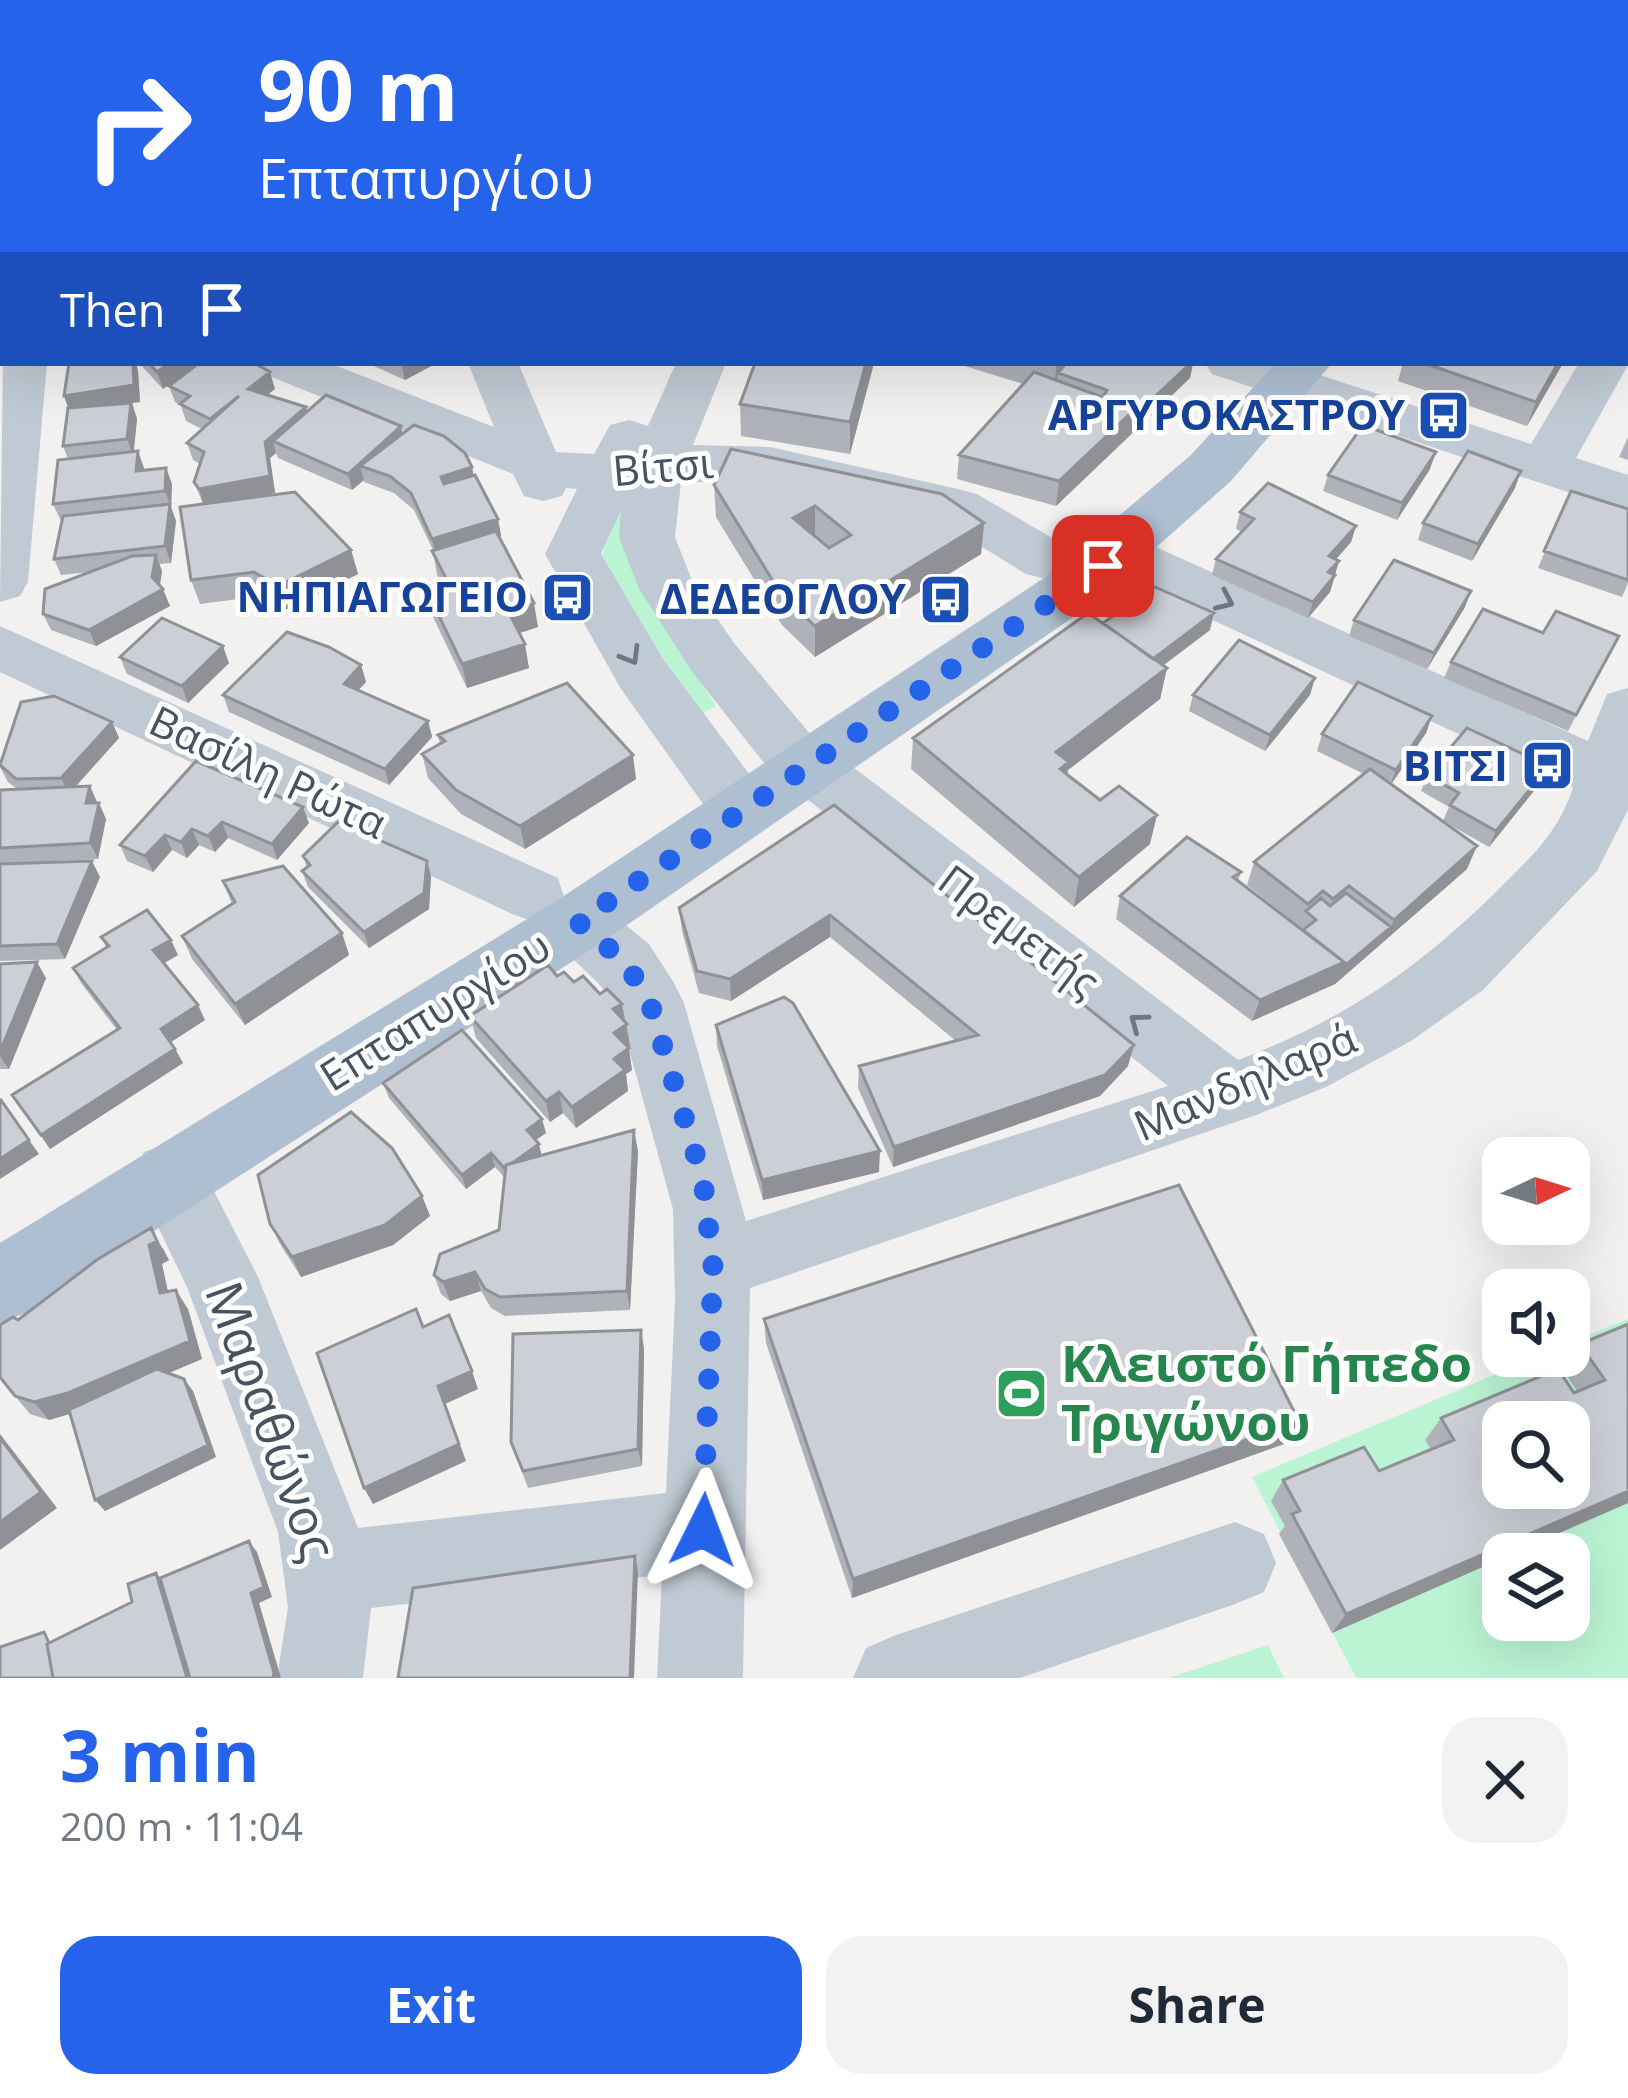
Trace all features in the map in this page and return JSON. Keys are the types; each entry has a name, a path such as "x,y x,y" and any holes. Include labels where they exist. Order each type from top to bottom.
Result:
{"main road":[{"name":"Επταπυργίου","path":"0,1286 791,753 1118,553 1211,469 1266,368"},
{"name":"Επταπυργίου","path":"791,753 1046,560 1266,368"},
{"name":"Επταπυργίου","path":"0,1233 556,909"}],"street":[{"path":"0,583 22,366"},
{"name":"Βίτσι","path":"289,366 535,465 569,473 731,461 770,465 946,504 971,513 1046,560"},
{"path":"494,366 573,554 642,674 729,795"},
{"path":"639,467 658,366"},
{"path":"573,554 639,467 699,366"},
{"path":"1544,467 1602,366"},
{"path":"1266,368 1628,494"},
{"name":"Πρεμετής","path":"639,467 652,561 791,753 1231,1094"},
{"path":"1118,553 1618,780"},
{"name":"Βασίλη Ρώτα","path":"0,647 556,909 626,963 650,1003 703,1180 713,1266 700,1678"},
{"name":"Μανδηλαρά","path":"713,1266 1105,1139 1231,1094 1348,1043 1460,970 1575,853 1618,780 1628,710"},
{"name":"Μαραθώνος","path":"170,1175 221,1276 319,1532 330,1607 320,1678"},
{"path":"328,1572 703,1530"},
{"path":"896,1678 1235,1563"}],"green space":[{"path":"626,489 637,583 716,706 701,714 623,601 602,555"},
{"path":"1628,1319 1628,1678 1356,1678 1252,1477 1489,1377 1590,1377 1590,1334"},
{"path":"1268,1645 1284,1678 1169,1678"}],"building":[{"path":"69,366 133,366 134,385 64,396"},
{"path":"195,366 259,366 270,372 248,389 306,407 265,442 270,476 199,489 194,482 204,452 187,443 239,396 210,419 180,404 190,396 169,386"},
{"path":"754,366 865,366 850,422 740,404"},
{"path":"1064,366 1188,366 1134,416 1135,409 1103,397 1107,390 1058,373"},
{"path":"1433,366 1556,366 1536,402"},
{"path":"1034,372 1135,409 1059,481 959,455"},
{"path":"326,395 401,426 348,474 273,441"},
{"path":"131,403 127,439 63,446 68,408"},
{"path":"414,425 444,436 465,453 472,467 441,477 444,484 475,475 498,519 432,539 411,493 390,476 360,466"},
{"path":"1363,425 1436,452 1402,503 1328,475"},
{"path":"731,449 942,494 984,523 815,626 781,594 714,485","holes":["815,506 851,535 829,548 793,518"]},
{"path":"138,451 136,471 166,468 165,491 53,504 58,460"},
{"path":"1468,451 1521,471 1478,544 1423,523"},
{"path":"1268,483 1356,526 1329,556 1339,561 1328,572 1335,575 1313,602 1216,559 1254,519 1240,512"},
{"path":"1571,491 1628,509 1628,580 1544,551"},
{"path":"295,492 351,550 278,586 254,572 191,580 180,507"},
{"path":"170,504 165,546 54,559 63,516"},
{"path":"496,531 534,603 508,611 525,644 462,664 428,593 450,586 432,551"},
{"path":"156,555 152,577 163,589 89,630 43,614 45,589 132,556"},
{"path":"1394,560 1471,591 1434,653 1354,620"},
{"path":"1155,587 1214,613 1153,659 1103,623"},
{"path":"1483,609 1543,633 1556,611 1619,636 1576,715 1451,662"},
{"path":"1088,613 1167,668 1056,752 1069,762 1060,769 1100,800 1119,786 1157,815 1079,877 913,738"},
{"path":"162,618 223,646 182,686 120,657"},
{"path":"287,632 361,665 344,684 428,721 385,769 223,695"},
{"path":"1239,640 1315,678 1270,735 1193,695"},
{"path":"1358,682 1432,716 1396,770 1322,734"},
{"path":"567,683 633,755 520,826 456,790 422,754 445,741 438,735"},
{"path":"54,696 112,722 61,778 16,779 0,765 21,702"},
{"path":"1467,728 1549,766 1496,831 1450,805 1459,793 1427,775"},
{"path":"196,761 303,807 272,844 222,822 208,836 192,829 181,842 165,835 145,856 120,845"},
{"path":"1370,769 1477,846 1394,920 1349,886 1333,899 1323,891 1308,904 1254,862"},
{"path":"90,786 86,803 99,803 90,843 0,848 0,790"},
{"path":"834,805 1134,1045 1105,1075 894,1147 859,1066 978,1035 830,915 730,979 697,971 679,908"},
{"path":"338,822 427,861 424,893 364,932 302,871 310,865 303,856"},
{"path":"1187,837 1241,872 1233,877 1344,962 1260,1000 1120,896"},
{"path":"92,861 57,944 0,946 0,864"},
{"path":"283,866 342,933 235,1004 182,936 235,902 223,881"},
{"path":"1346,893 1391,927 1341,969 1344,962 1303,930 1316,920 1306,911 1321,898 1330,906"},
{"path":"147,910 171,940 153,950 198,1005 161,1029 175,1049 41,1135 12,1095 120,1028 73,968 109,946 101,937"},
{"path":"37,962 0,1052 0,964"},
{"path":"548,965 557,976 564,972 574,982 583,976 600,994 607,989 622,1004 613,1009 627,1024 614,1033 629,1048 614,1059 625,1070 572,1107 559,1092 546,1101 470,1016"},
{"path":"784,997 793,1003 880,1151 762,1180 716,1025"},
{"path":"462,1030 542,1119 527,1130 539,1144 505,1169 491,1153 462,1175 383,1083"},
{"path":"0,1101 29,1140 0,1159"},
{"path":"351,1112 392,1148 422,1196 385,1225 292,1257 270,1224 258,1175"},
{"path":"634,1130 627,1291 500,1297 485,1289 475,1272 443,1282 434,1275 440,1254 499,1230 506,1165"},
{"name":"Κλειστό Γήπεδο Τριγώνου","path":"1179,1185 1299,1421 853,1579 764,1319"},
{"path":"151,1228 157,1241 149,1245 160,1293 176,1290 190,1341 68,1393 34,1402 15,1396 0,1377 0,1325 13,1317 18,1320 98,1259"},
{"path":"416,1309 423,1327 449,1315 472,1371 438,1386 459,1444 364,1488 317,1353"},
{"path":"1628,1324 1628,1491 1590,1508 1590,1401 1482,1401 1482,1509 1587,1509 1532,1533 1482,1533 1482,1555 1346,1614 1292,1514 1300,1511 1283,1480 1364,1447 1379,1471 1454,1440 1441,1418 1539,1377 1563,1377 1574,1393 1605,1380 1590,1358 1590,1340"},
{"path":"641,1330 638,1449 523,1471 511,1442 513,1334"},
{"path":"157,1369 184,1379 208,1445 95,1500 69,1410"},
{"path":"0,1438 41,1492 0,1522"},
{"path":"249,1541 264,1587 251,1593 273,1678 190,1678 160,1578"},
{"path":"635,1556 630,1678 398,1678 413,1588"},
{"path":"156,1573 187,1678 53,1678 47,1644 132,1602 128,1584"},
{"path":"44,1632 53,1678 0,1678 0,1647"}],"place":[{"name":"ΑΡΓΥΡΟΚΑΣΤΡΟΥ","path":"1444,415"},
{"name":"ΝΗΠΙΑΓΩΓΕΙΟ","path":"567,597"},
{"name":"ΔΕΔΕΟΓΛΟΥ","path":"945,599"},
{"name":"ΒΙΤΣΙ","path":"1547,766"},
{"name":"Κλειστό Γήπεδο Τριγώνου","path":"1022,1393"}],"route":[{"path":"703,1530 713,1300 709,1209 650,1003 626,963 578,922 1103,566"}]}
